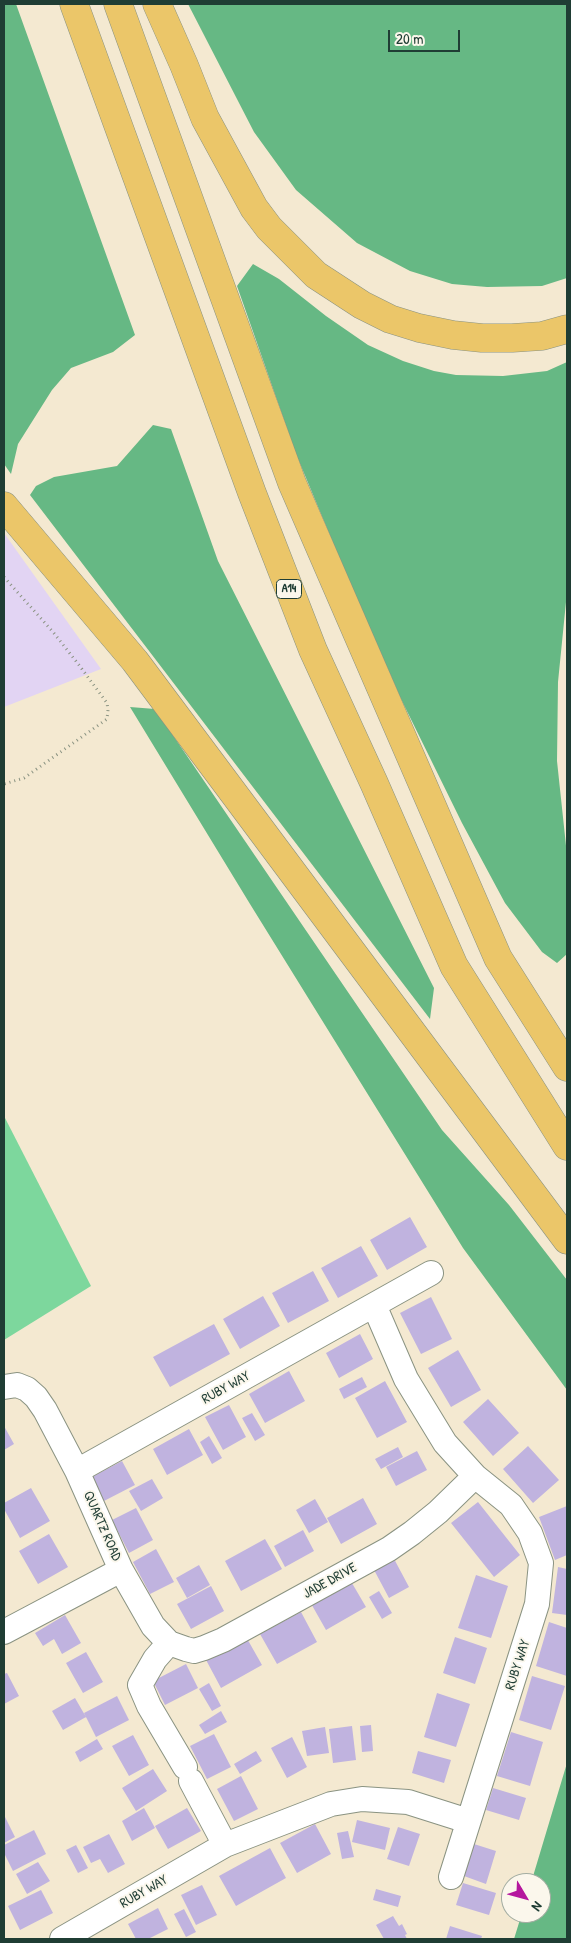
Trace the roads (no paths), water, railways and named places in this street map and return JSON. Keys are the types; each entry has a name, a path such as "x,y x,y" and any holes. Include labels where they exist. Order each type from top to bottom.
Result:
{"highway":[{"name":"A14","path":"74,4 252,493 313,650 374,783 454,966 567,1146"},
{"path":"118,4 292,483 498,958 567,1067"},
{"path":"156,4 184,65 205,118 254,208 269,228 316,276 362,305 390,319 427,330 482,338 512,338 542,336 567,329"},
{"path":"4,506 135,661 567,1240"}],"street":[{"name":"RUBY WAY","path":"78,1470 431,1273"},
{"name":"RUBY WAY","path":"62,1939 226,1845 331,1804 362,1799 408,1802 468,1821 537,1604 541,1563 530,1533 511,1505 475,1476 445,1443 406,1379 374,1305"},
{"name":"QUARTZ ROAD","path":"4,1387 17,1385 27,1389 36,1397 45,1410 78,1470 121,1570 4,1632"},
{"name":"JADE DRIVE","path":"121,1570 153,1626 169,1643 194,1651 223,1640 397,1544 438,1512 475,1476"},
{"path":"169,1643 155,1659 140,1685 149,1706 226,1845"},
{"path":"451,1877 468,1821"}]}
